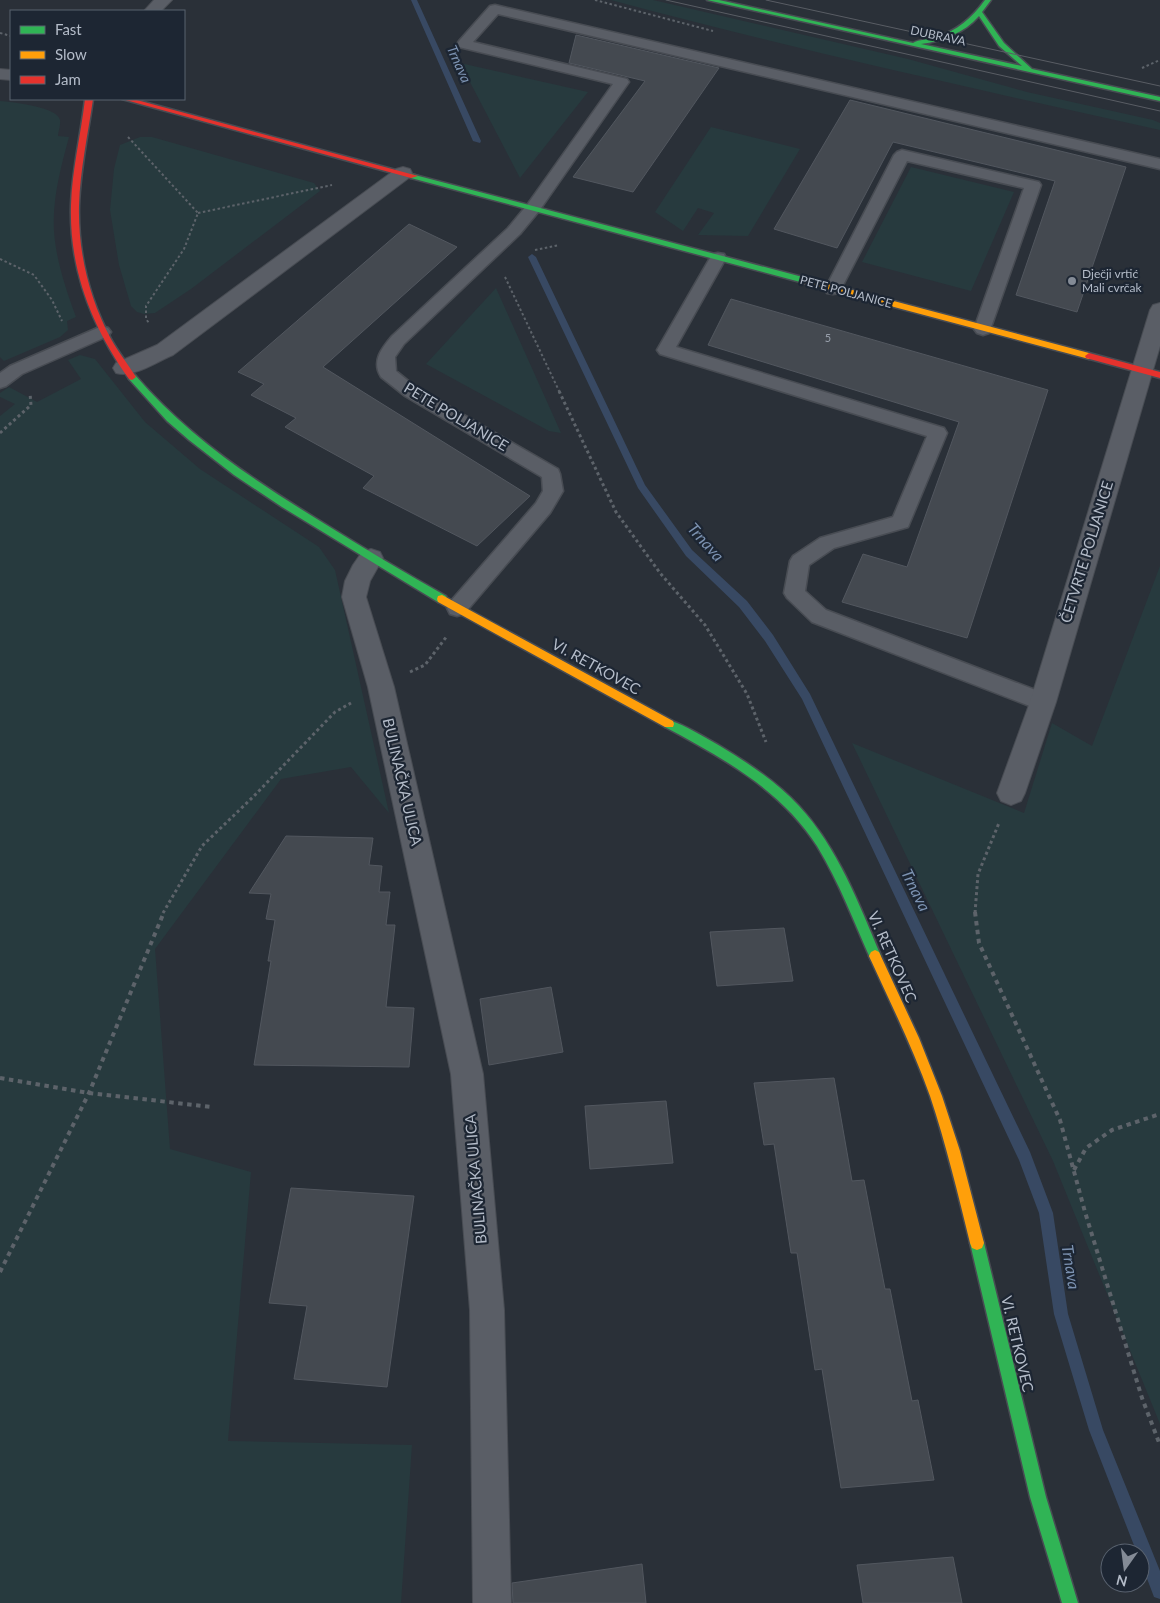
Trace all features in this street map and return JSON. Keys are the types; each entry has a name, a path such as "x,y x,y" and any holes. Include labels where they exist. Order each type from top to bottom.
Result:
{"street":[{"path":"153,10 164,0"},
{"name":"DUBRAVA","path":"710,0 1160,99"},
{"path":"907,44 932,42 955,34 981,14 988,0"},
{"path":"981,14 1000,44 1017,60 1036,72"},
{"path":"1141,95 1160,106"},
{"path":"89,100 86,132 78,164 74,232 80,269 102,332 109,346 124,368 177,427 242,477 371,558"},
{"name":"PETE POLJANICE","path":"130,100 983,329 1151,372"},
{"path":"124,368 165,350 403,173"},
{"name":"ČETVRTE POLJANICE","path":"1011,793 1043,702 1151,372 1160,310"},
{"name":"VI. RETKOVEC","path":"371,558 457,608 717,751 776,789 812,830 839,876 920,1055 943,1117 985,1270 1034,1485 1070,1603"},
{"name":"BULINAČKA ULICA","path":"371,558 359,575 354,597 380,687 467,1074 487,1310 492,1603"}],"lane":[{"path":"533,208 622,82 464,44 495,9 1160,164"},
{"path":"833,289 902,155 1033,185 983,329"},
{"name":"PETE POLJANICE","path":"457,608 543,508 553,491 551,474 411,392 387,373 386,356 398,340 514,230 533,208"},
{"path":"718,258 666,350 938,433 900,522 827,543 800,562 794,593 819,616 1043,702"},
{"path":"0,382 16,370 102,332"}],"path":[{"path":"1138,70 1160,60"},
{"path":"128,137 198,213"},
{"path":"198,213 332,185"},
{"path":"149,323 146,319 146,306 184,249 198,213"},
{"path":"493,250 616,512 660,573 705,625 747,694 766,742 776,789"},
{"path":"0,259 34,274 52,300 62,322 68,324"},
{"path":"0,1272 89,1093 162,915 202,846 254,796 335,712 425,665 457,623 457,608"},
{"path":"1011,793 978,874 974,912 979,943 1060,1120 1142,1398 1160,1445"},
{"path":"0,1078 89,1093 212,1107"},
{"path":"1074,1170 1086,1148 1112,1130 1160,1114"}],"green space":[{"path":"611,0 653,0 908,59 1027,92 1153,120 1160,123 1160,130 816,52"},
{"path":"460,63 588,92 520,178"},
{"path":"0,101 34,106 57,115 60,120 58,136 69,137 60,171 54,207 54,231 59,264 76,317 67,321 68,330 60,337 4,361 0,357"},
{"path":"711,127 800,149 748,236 698,235 714,213 698,208 683,231 655,212"},
{"path":"140,137 152,137 314,183 320,191 191,289 155,313 144,314 137,312 131,306 119,265 110,210 114,169 120,145"},
{"path":"911,167 1014,192 971,291 862,262"},
{"path":"496,288 561,433 549,431 426,364"},
{"path":"80,355 95,359 145,422 200,469 319,547 335,570 389,813 351,767 281,779 155,949 170,1149 251,1172 228,1441 412,1445 401,1603 0,1603 0,416 15,404 0,397 0,393 9,387 37,402 81,379 68,360"},
{"path":"1160,566 1160,1424 1053,1161 852,743 1024,813 1052,723 1092,746"}],"building":[{"path":"576,35 719,68 633,192 573,177 645,81 569,63"},
{"path":"850,100 1126,167 1077,312 1016,295 1055,181 893,142 837,248 774,229"},
{"path":"409,224 457,247 323,367 530,496 477,546 363,488 374,476 285,427 296,418 251,395 264,384 238,372"},
{"path":"731,299 1048,390 967,638 842,602 863,554 907,567 959,422 708,345"},
{"path":"286,836 373,838 369,865 382,866 379,892 390,892 386,925 395,925 386,1007 414,1008 409,1067 254,1065 271,961 268,961 275,920 266,919 271,894 249,893"},
{"path":"784,928 793,981 717,986 710,932"},
{"path":"551,987 563,1052 489,1065 480,999"},
{"path":"834,1078 852,1181 864,1180 885,1289 890,1289 912,1401 918,1400 934,1480 841,1488 822,1369 815,1370 797,1253 791,1253 774,1144 764,1145 754,1083"},
{"path":"666,1101 673,1163 590,1169 585,1106"},
{"path":"291,1188 414,1196 387,1387 294,1379 307,1306 269,1303"},
{"path":"953,1557 962,1603 863,1603 857,1565"},
{"path":"642,1564 646,1603 513,1603 512,1583"}],"waterway":[{"name":"Trnava","path":"414,0 477,141"},
{"name":"Trnava","path":"532,257 641,486 689,553 743,604 769,638 806,697 1025,1157 1046,1213 1061,1314 1096,1430 1160,1591"}],"tram line":[{"path":"666,0 1160,111"},
{"path":"766,0 1160,86"}],"traffic: fast":[{"path":"710,0 1160,99"},
{"path":"916,43 938,39 958,31 974,18 988,0"},
{"path":"981,14 1002,44 1014,57 1029,68"},
{"path":"414,176 807,281"},
{"path":"132,377 170,419 237,473 442,599"},
{"path":"669,724 752,772 795,809 831,860 875,956"},
{"path":"977,1243 1038,1497 1070,1603"}],"traffic: slow":[{"path":"807,281 1089,356"},
{"path":"442,599 669,724"},
{"path":"875,956 915,1043 936,1096 953,1151 977,1243"}],"traffic: jam":[{"path":"89,100 75,204 77,251 88,296 96,318 107,339 132,377"},
{"path":"130,100 414,176"},
{"path":"1089,356 1160,375"}],"place":[{"name":"Dječji vrtić Mali cvrčak","path":"1072,281"}]}
